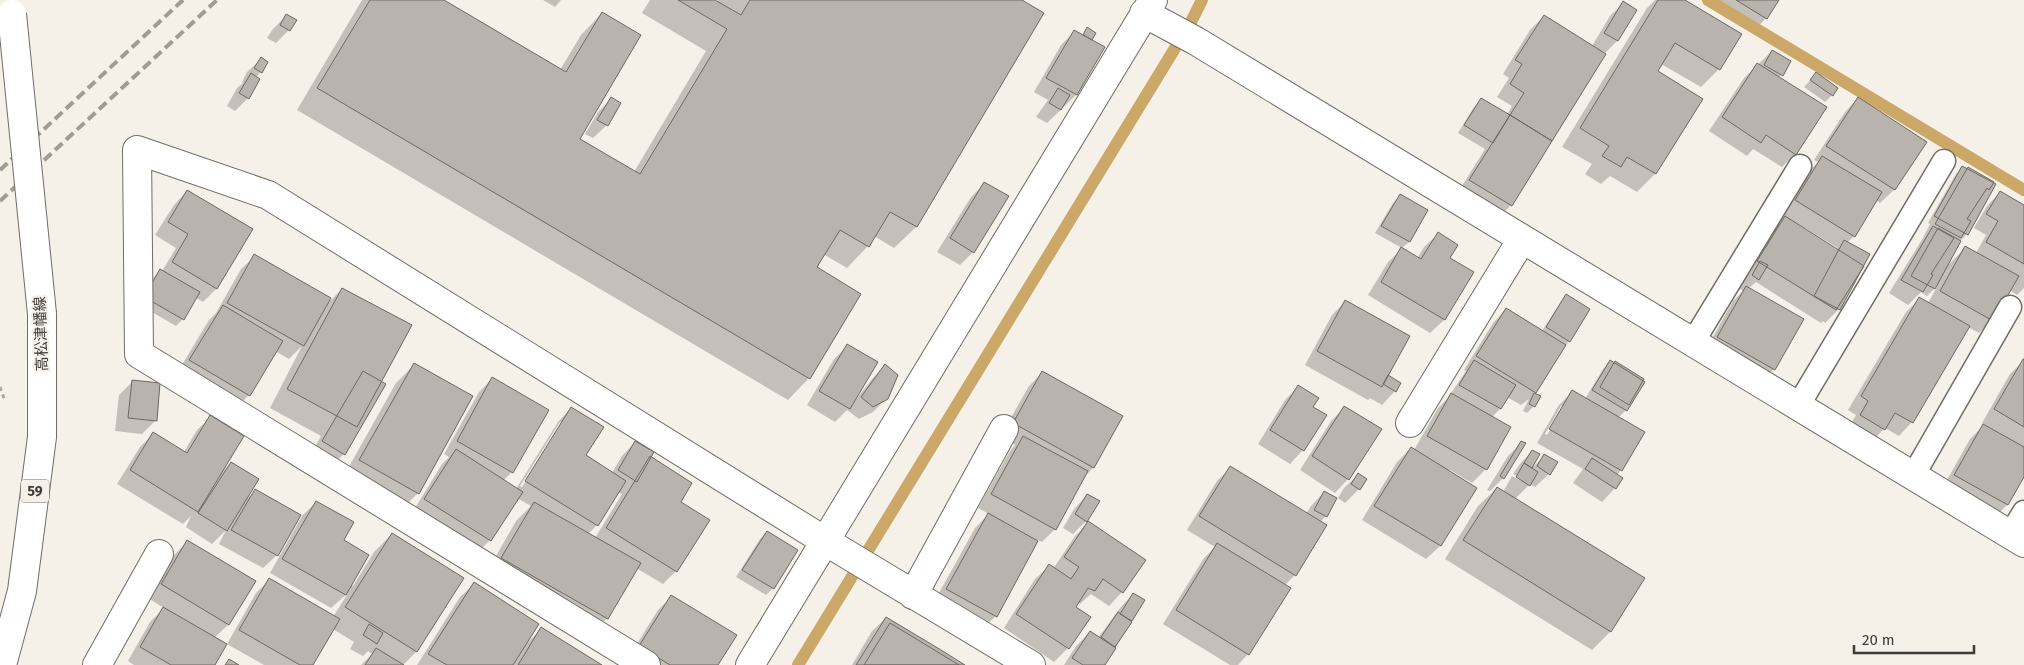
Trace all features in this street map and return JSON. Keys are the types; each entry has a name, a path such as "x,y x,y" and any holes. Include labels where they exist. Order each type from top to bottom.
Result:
{"street":[{"name":"高松津幡線","path":"2,665 22,591 42,437 42,314 11,7"},
{"path":"750,665 836,548 1154,13 1196,41 1913,476 2019,530"},
{"path":"646,665 139,354 137,150 268,195 836,548 1030,665"},
{"path":"1410,423 1522,239"},
{"path":"913,595 1004,429"},
{"path":"97,665 159,554"}],"lane":[{"path":"1798,406 1944,161"},
{"path":"1693,342 1800,166"},
{"path":"1913,476 2010,308"}],"building":[{"path":"370,0 444,0 566,72 602,12 641,35 580,139 640,174 727,29 678,0 715,0 741,15 750,0 1022,0 1044,13 917,227 890,212 869,247 840,230 817,267 861,294 810,379 317,88"},
{"path":"1658,0 1685,0 1742,34 1720,70 1675,43 1658,71 1703,99 1656,174 1627,157 1621,167 1602,156 1609,146 1580,128"},
{"path":"1736,0 1779,0 1767,19"},
{"path":"1623,1 1637,10 1618,41 1604,33"},
{"path":"286,14 297,20 290,31 280,25"},
{"path":"1544,15 1606,54 1552,141 1510,115 1524,93 1510,84 1522,64 1515,60"},
{"path":"1087,27 1096,33 1092,40 1083,35"},
{"path":"1074,30 1105,47 1077,95 1046,78"},
{"path":"1772,50 1791,61 1783,76 1764,65"},
{"path":"261,57 268,62 262,73 254,68"},
{"path":"1757,63 1827,107 1796,155 1766,135 1761,143 1722,117"},
{"path":"1816,72 1838,88 1833,96 1810,80"},
{"path":"251,73 260,79 249,99 239,93"},
{"path":"1058,88 1070,95 1061,110 1049,103"},
{"path":"611,97 621,103 608,126 597,120"},
{"path":"1858,97 1927,142 1895,190 1826,146"},
{"path":"1481,98 1510,115 1493,143 1464,125"},
{"path":"1510,115 1552,141 1512,206 1469,180"},
{"path":"1822,156 1882,192 1855,237 1795,200"},
{"path":"1962,166 1996,184 1968,235 1934,216"},
{"path":"1968,167 1994,182 1989,190 1987,188 1967,219 1971,221 1961,238 1935,224"},
{"path":"984,182 1009,196 974,253 950,238"},
{"path":"187,190 253,229 217,289 172,262 188,234 168,222"},
{"path":"2000,191 2024,205 2024,264 1986,242 1998,221 1986,214"},
{"path":"1400,194 1428,210 1410,242 1381,226"},
{"path":"1785,216 1864,266 1836,310 1757,261"},
{"path":"1933,226 1954,238 1931,274 1933,275 1923,292 1901,280"},
{"path":"1938,228 1961,241 1935,289 1911,276"},
{"path":"1438,232 1458,245 1450,258 1474,272 1445,320 1381,282 1401,247 1421,259"},
{"path":"1844,240 1870,254 1840,310 1814,296"},
{"path":"1965,246 2019,276 1993,321 1940,291"},
{"path":"254,254 331,298 304,346 227,303"},
{"path":"1760,261 1768,265 1759,280 1752,275"},
{"path":"160,269 200,292 184,320 144,297"},
{"path":"1746,286 1804,319 1775,370 1717,337"},
{"path":"342,288 412,325 357,427 287,389"},
{"path":"1566,294 1590,309 1570,342 1546,327"},
{"path":"1919,297 1970,326 1913,423 1895,413 1885,430 1860,415 1868,401 1861,396"},
{"path":"1345,300 1410,336 1382,387 1317,351"},
{"path":"223,305 283,341 250,396 189,360"},
{"path":"1506,308 1566,345 1536,393 1476,356"},
{"path":"847,344 878,362 850,409 819,391"},
{"path":"2024,359 2024,427 1994,409"},
{"path":"1474,360 1516,385 1501,409 1459,385"},
{"path":"1610,360 1645,382 1627,411 1592,390"},
{"path":"1615,361 1644,379 1629,405 1600,387"},
{"path":"414,363 473,396 419,494 359,460"},
{"path":"885,364 898,375 888,399 873,407 861,397"},
{"path":"363,371 386,384 345,455 322,441"},
{"path":"1042,371 1123,416 1094,468 1013,423"},
{"path":"1388,375 1401,383 1396,392 1383,384"},
{"path":"492,377 549,410 513,473 457,441"},
{"path":"132,380 160,383 157,421 128,418"},
{"path":"1298,385 1319,398 1313,407 1327,415 1304,451 1270,430"},
{"path":"1572,390 1645,432 1622,471 1549,429"},
{"path":"1451,393 1511,427 1487,470 1427,436"},
{"path":"1534,393 1541,396 1535,407 1529,404"},
{"path":"1344,406 1382,429 1349,480 1312,456"},
{"path":"571,407 604,427 586,455 626,481 598,526 525,481"},
{"path":"210,415 244,436 198,512 130,470 153,432 187,453"},
{"path":"1983,424 2024,447 2024,477 2008,505 1954,475"},
{"path":"1023,436 1088,471 1056,530 991,494"},
{"path":"635,441 654,452 637,482 618,470"},
{"path":"1521,441 1526,443 1504,479 1500,476"},
{"path":"1411,447 1477,488 1441,546 1374,506"},
{"path":"456,449 523,492 491,541 424,499"},
{"path":"1532,450 1540,454 1532,468 1524,463"},
{"path":"1544,454 1558,462 1550,475 1537,466"},
{"path":"650,456 692,483 681,502 710,520 677,572 606,528"},
{"path":"1592,458 1623,478 1616,489 1585,469"},
{"path":"231,462 259,479 227,531 198,513"},
{"path":"1524,463 1538,472 1530,486 1516,477"},
{"path":"1230,466 1327,525 1296,576 1199,516"},
{"path":"1358,473 1367,479 1360,490 1351,484"},
{"path":"1497,487 1645,578 1611,632 1463,540"},
{"path":"255,489 301,515 278,556 231,530"},
{"path":"1324,491 1337,498 1327,517 1314,510"},
{"path":"1087,494 1100,501 1087,522 1075,514"},
{"path":"316,501 354,522 344,540 369,555 346,595 282,559"},
{"path":"534,502 641,563 608,619 501,558"},
{"path":"988,513 1038,541 997,617 946,589"},
{"path":"1088,521 1146,560 1123,593 1103,579 1095,591 1088,588 1076,607 1091,617 1069,649 1016,614 1049,564 1071,579 1079,567 1064,557"},
{"path":"767,531 798,550 774,589 742,570"},
{"path":"392,533 464,578 417,652 345,607"},
{"path":"187,540 256,581 229,625 161,584"},
{"path":"1217,543 1291,588 1249,655 1176,610"},
{"path":"269,578 340,619 313,665 300,665 239,630"},
{"path":"474,582 539,624 513,665 447,665 428,654"},
{"path":"1133,593 1145,600 1132,621 1120,614"},
{"path":"671,595 737,635 718,665 670,665 639,646"},
{"path":"163,607 227,644 215,665 171,665 140,647"},
{"path":"1118,612 1132,622 1115,647 1101,637"},
{"path":"886,617 941,650 965,665 856,665"},
{"path":"890,623 959,665 864,665"},
{"path":"369,624 383,633 377,644 363,635"},
{"path":"541,627 602,665 518,665"},
{"path":"1090,631 1116,648 1105,665 1083,665 1072,658"},
{"path":"376,648 404,665 365,665"},
{"path":"229,659 239,665 225,665"}],"waterway":[{"path":"798,665 1191,22 1202,0"},
{"path":"1708,0 2024,190"}],"railway":[{"path":"0,170 183,0"},
{"path":"0,201 217,0"}]}
